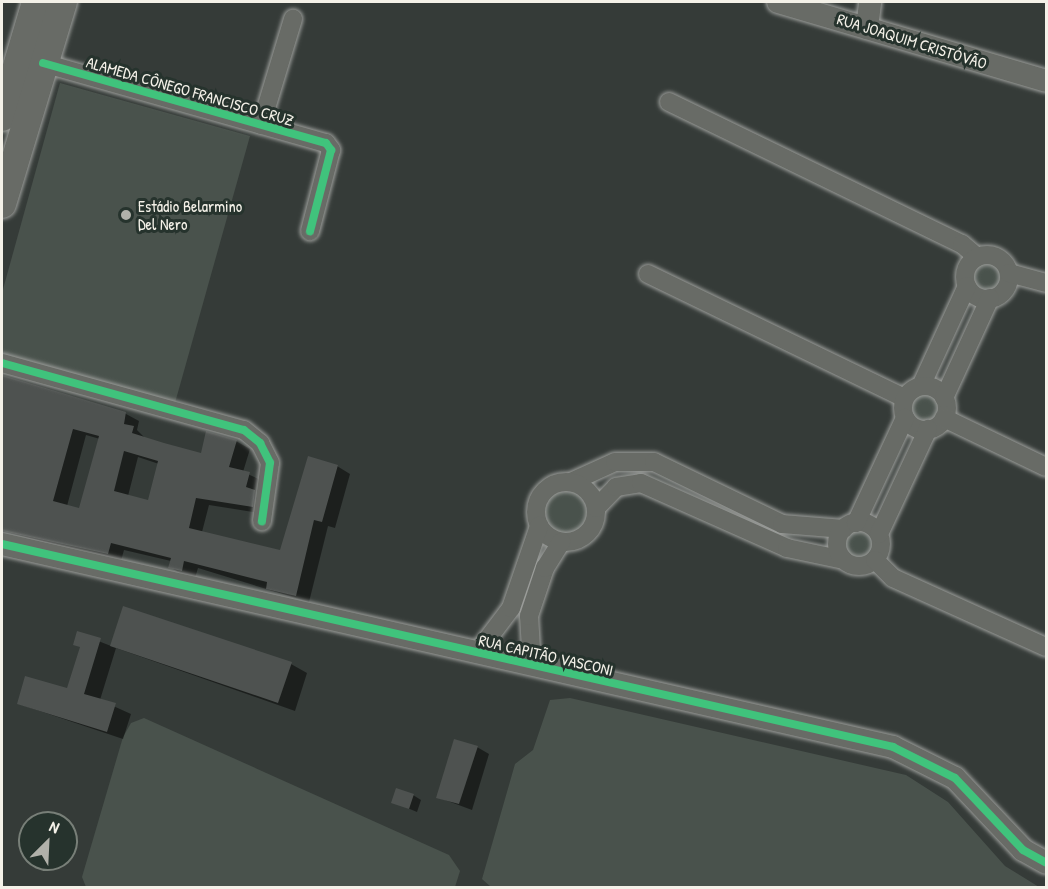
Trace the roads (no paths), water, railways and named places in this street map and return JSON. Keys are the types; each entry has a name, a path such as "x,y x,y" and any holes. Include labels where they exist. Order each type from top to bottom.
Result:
{"main road":[{"path":"2,117 36,2"},
{"path":"2,204 63,2"}],"street":[{"name":"RUA JOAQUIM CRISTÓVÃO","path":"778,2 1047,81"},
{"path":"867,28 870,2"},
{"path":"261,125 293,19"},
{"name":"ALAMEDA CÔNEGO FRANCISCO CRUZ","path":"43,63 330,147 310,231"},
{"path":"669,102 962,244 977,257 997,257 1009,273 1047,283"},
{"path":"905,398 921,386 967,286 965,273 977,257"},
{"path":"944,417 944,398 990,298 1002,292 1009,273"},
{"path":"648,274 905,398"},
{"path":"967,286 990,298"},
{"path":"2,363 244,430 260,443 270,463 262,521"},
{"path":"921,386 944,398"},
{"path":"844,560 837,541 850,526 905,418 905,398"},
{"path":"875,560 879,534 928,429 944,417"},
{"path":"944,417 1047,467"},
{"path":"905,418 928,429"},
{"path":"532,666 529,616 539,526 536,507 545,491 571,483 615,462 654,462 782,524 850,526 879,534"},
{"path":"571,483 587,491 596,507"},
{"path":"477,652 511,608 536,565 561,542 587,533 596,507 616,487 641,483 787,548 862,566 875,560"},
{"path":"539,526 561,542"},
{"name":"RUA CAPITÃO VASCONI","path":"2,544 893,747 955,778 1023,850 1047,863"},
{"path":"875,560 893,578 1047,647"},
{"path":"511,608 529,616"}],"place":[{"name":"Estádio Belarmino Del Nero","path":"126,215"}]}
